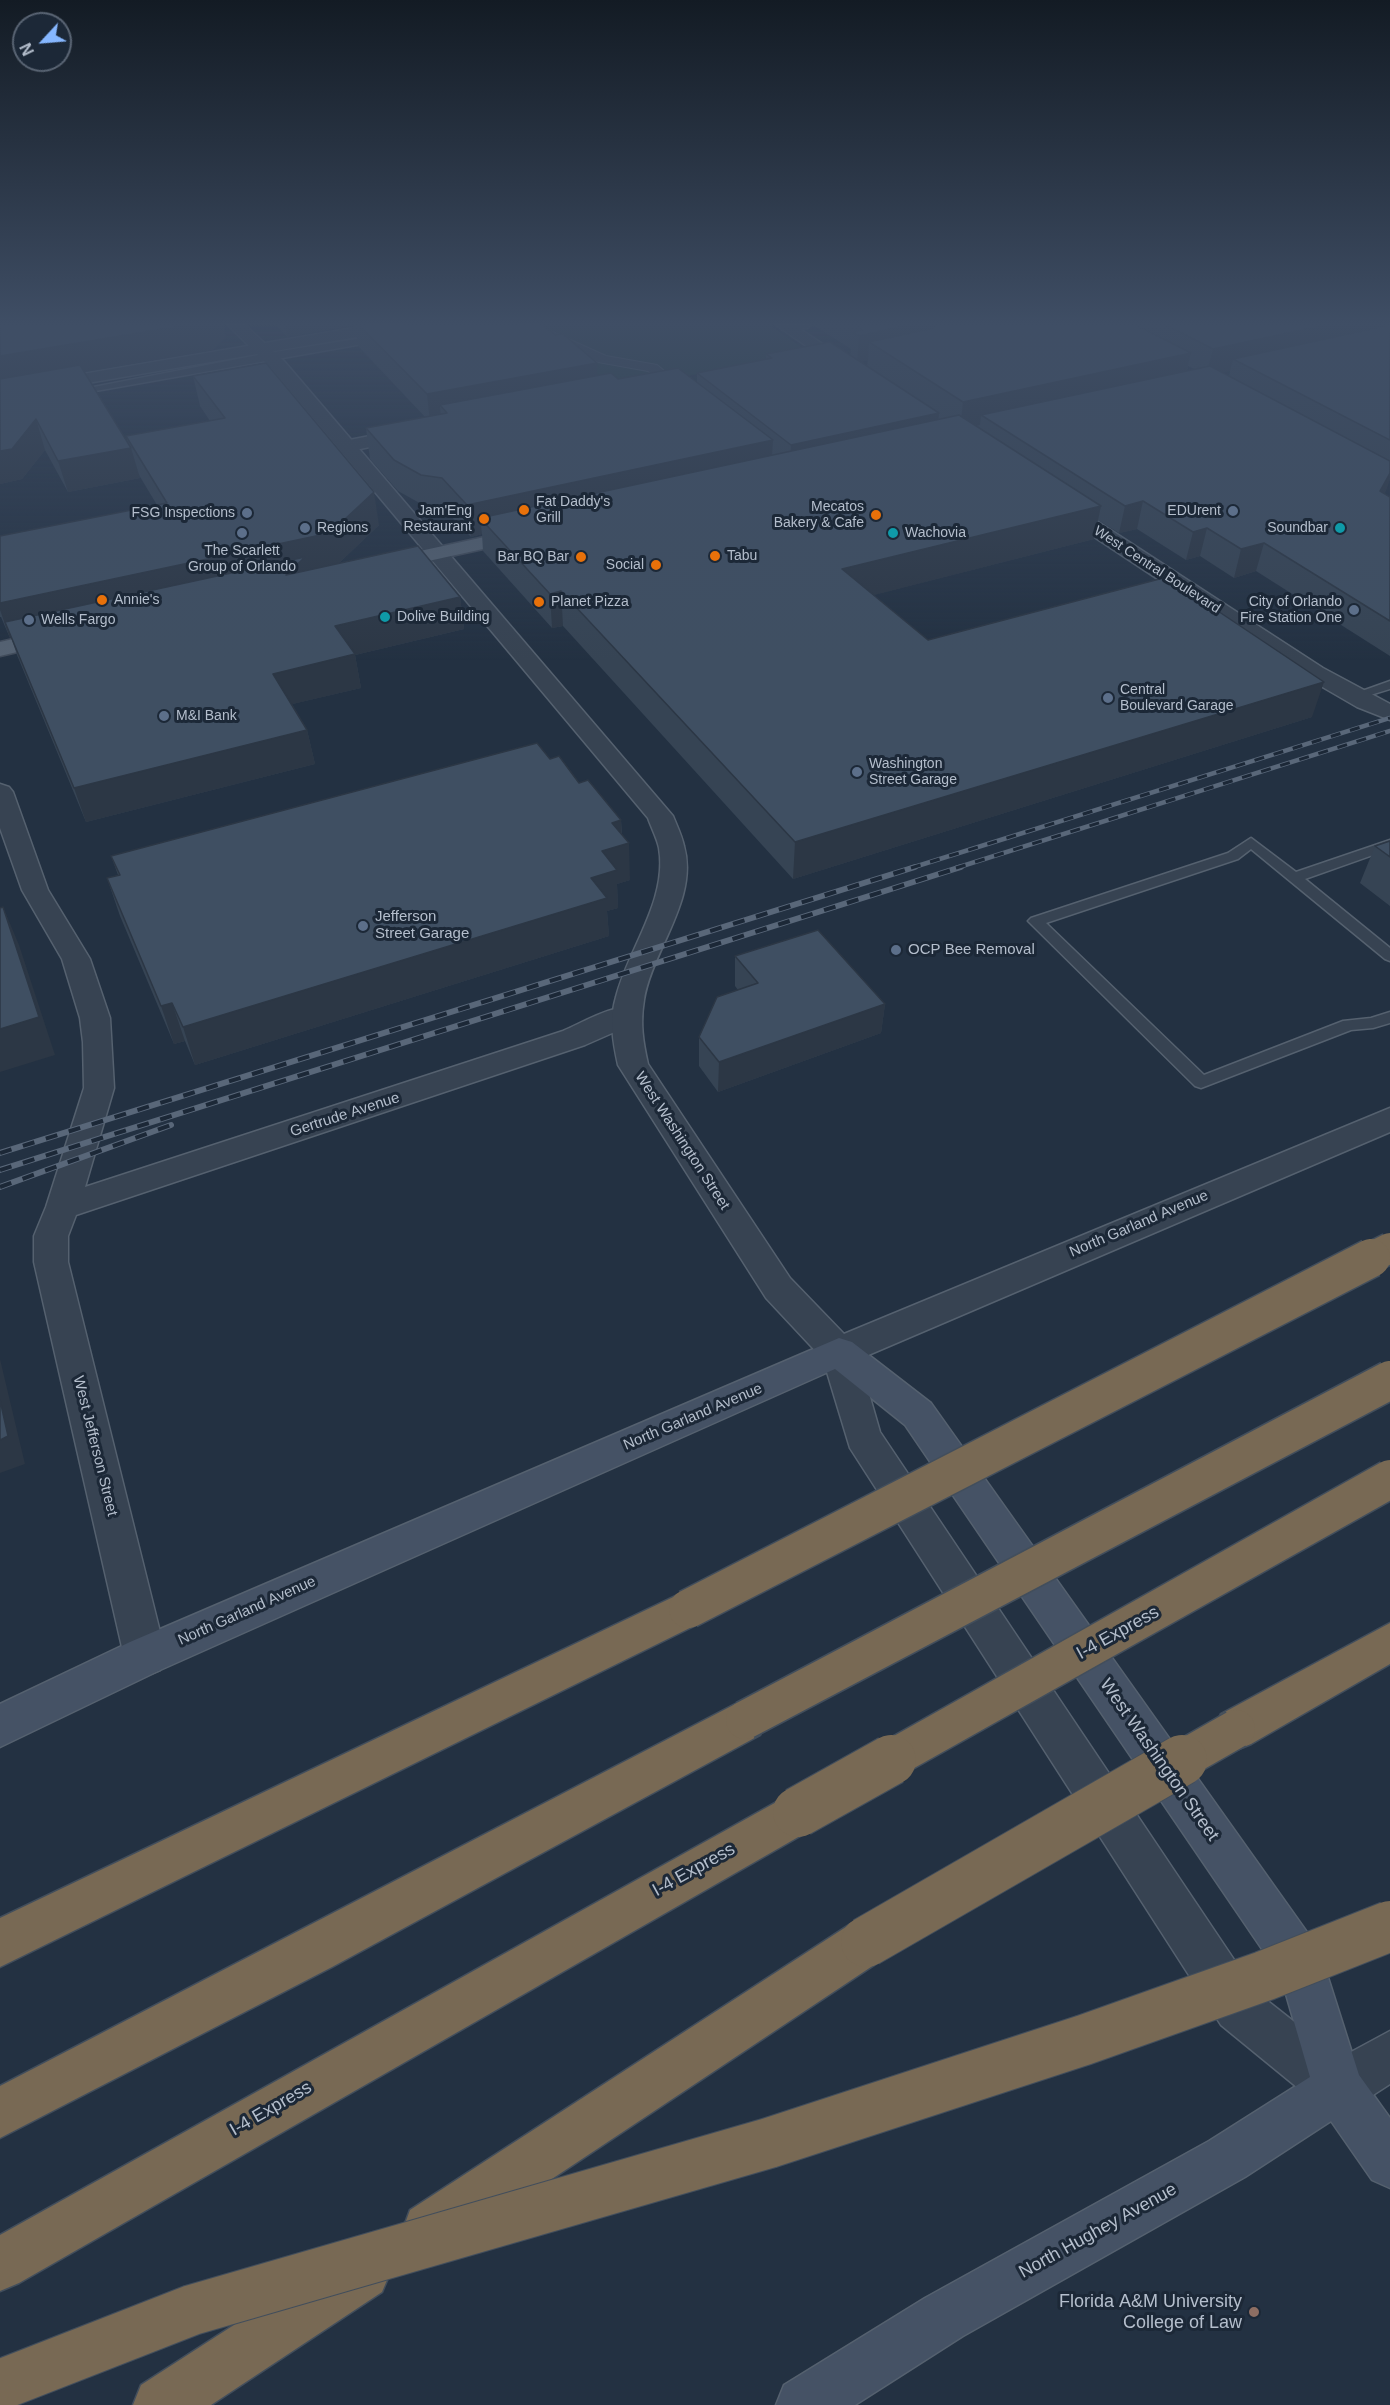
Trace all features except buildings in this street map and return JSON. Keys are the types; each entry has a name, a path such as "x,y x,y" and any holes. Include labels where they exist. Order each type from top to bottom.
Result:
{"highway":[{"path":"0,1943 688,1609 1390,1248"},
{"path":"0,2113 315,1950 1390,1380"},
{"name":"I-4 Express","path":"0,2264 1390,1479"},
{"path":"162,2405 866,1942 1390,1642"},
{"path":"0,2385 192,2310 769,2143 1084,2040 1264,1976 1390,1926"}],"main road":[{"path":"367,568 540,531"},
{"path":"0,649 75,632"},
{"name":"North Garland Avenue","path":"0,1726 145,1656 839,1352"},
{"name":"West Washington Street","path":"839,1352 918,1414 1302,1966 1338,2088 1390,2162"},
{"name":"North Hughey Avenue","path":"804,2405 944,2317 1227,2158 1338,2088"}],"street":[{"name":"West Washington Street","path":"338,437 660,816 670,835 675,860 673,884 633,987 625,1016 628,1052 641,1081 778,1288 839,1352 862,1437 1238,2008 1338,2088"},
{"path":"346,446 391,437"},
{"name":"West Central Boulevard","path":"1044,496 1354,696 1390,713"},
{"name":"West Jefferson Street","path":"0,792 35,890 76,959 95,1018 99,1088 57,1222 53,1277 113,1515 145,1656"},
{"name":"Gertrude Avenue","path":"57,1222 563,1042 625,1016"},
{"name":"North Garland Avenue","path":"839,1352 1390,1119"},
{"name":"North Hughey Avenue","path":"1338,2088 1390,2056"}],"lane":[{"path":"1354,696 1390,685"},
{"path":"1390,956 1251,842 1233,856 1036,921 1201,1082 1349,1025 1373,1023 1390,1017"},
{"path":"1295,877 1390,844"}],"railway":[{"path":"911,868 1390,718"},
{"path":"956,868 1390,731"},
{"path":"0,1153 915,867"},
{"path":"0,1170 961,867"},
{"path":"0,1187 171,1125"}],"place":[{"name":"Fat Daddy's Grill","path":"524,510"},
{"name":"EDUrent","path":"1233,511"},
{"name":"FSG Inspections","path":"247,513"},
{"name":"Mecatos Bakery & Cafe","path":"876,515"},
{"name":"Jam'Eng Restaurant","path":"484,519"},
{"name":"Regions","path":"305,528"},
{"name":"Soundbar","path":"1340,528"},
{"name":"The Scarlett Group of Orlando","path":"242,533"},
{"name":"Wachovia","path":"893,533"},
{"name":"Tabu","path":"715,556"},
{"name":"Bar BQ Bar","path":"581,557"},
{"name":"Social","path":"656,565"},
{"name":"Annie's","path":"102,600"},
{"name":"Planet Pizza","path":"539,602"},
{"name":"City of Orlando Fire Station One","path":"1354,610"},
{"name":"Dolive Building","path":"385,617"},
{"name":"Wells Fargo","path":"29,620"},
{"name":"Central Boulevard Garage","path":"1108,698"},
{"name":"M&I Bank","path":"164,716"},
{"name":"Washington Street Garage","path":"857,772"},
{"name":"Jefferson Street Garage","path":"363,926"},
{"name":"OCP Bee Removal","path":"896,950"},
{"name":"Florida A&M University College of Law","path":"1254,2312"}]}
